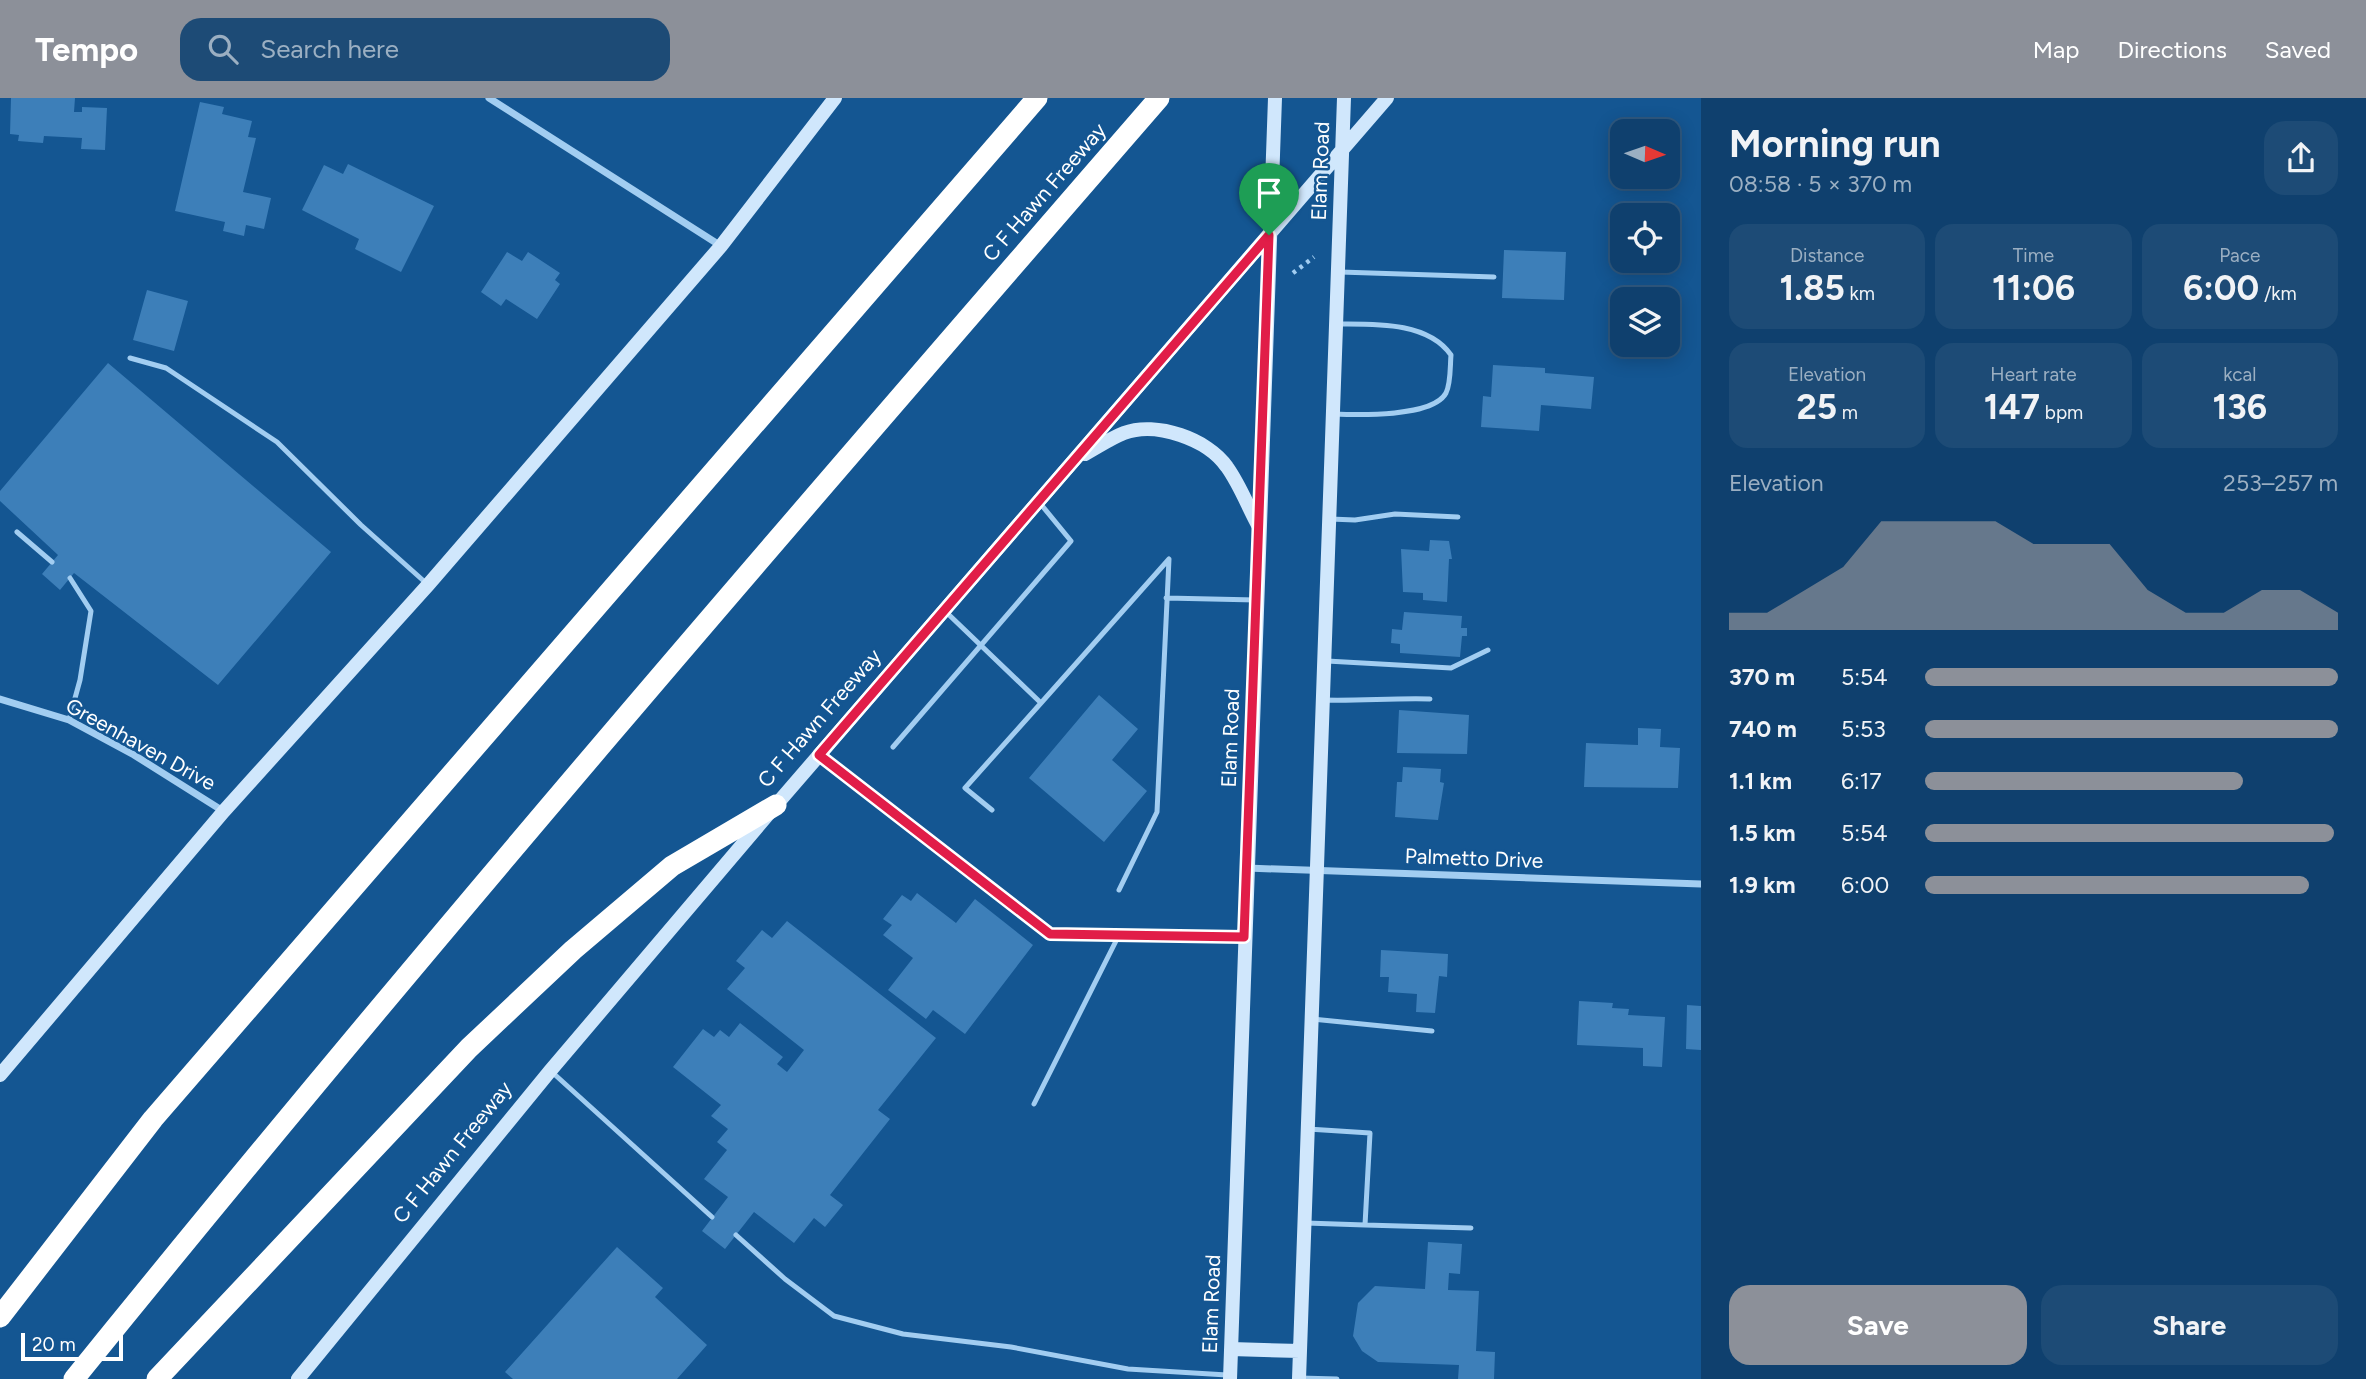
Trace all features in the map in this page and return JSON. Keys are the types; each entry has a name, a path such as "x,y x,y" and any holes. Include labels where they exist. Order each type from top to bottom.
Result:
{"highway":[{"path":"0,1317 153,1119 1037,98"},
{"name":"C F Hawn Freeway","path":"74,1379 218,1201 745,574 1159,98"},
{"path":"157,1379 469,1048 573,950 671,866 776,805"}],"main road":[{"path":"0,1075 224,811 428,586 721,246 835,98"},
{"name":"Elam Road","path":"1230,1377 1275,98"},
{"name":"Elam Road","path":"1299,1378 1344,98"},
{"name":"C F Hawn Freeway","path":"298,1379 550,1071 776,805 1387,98"},
{"path":"1078,458 1125,433 1145,429 1179,435 1202,446 1226,465 1259,527"},
{"path":"1231,1349 1300,1351"}],"street":[{"path":"489,98 721,246"},
{"name":"Greenhaven Drive","path":"0,699 69,720 134,755 224,811"},
{"name":"Palmetto Drive","path":"1247,867 1701,884"}],"lane":[{"path":"1337,272 1494,277"},
{"path":"1333,414 1393,413 1434,405 1445,394 1451,355 1442,342 1429,334 1391,326 1336,324"},
{"path":"130,358 166,368 269,436 361,526 428,586"},
{"path":"893,747 1071,541 1040,502"},
{"path":"1330,519 1355,520 1395,514 1458,517"},
{"path":"17,532 52,562"},
{"path":"992,810 965,788 1169,559 1157,812 1119,890"},
{"path":"69,720 80,680 91,611 70,578"},
{"path":"1166,598 1256,600"},
{"path":"945,611 1041,703"},
{"path":"1324,661 1451,668 1488,650"},
{"path":"1323,700 1370,702 1379,697 1430,699"},
{"path":"819,755 1050,934 1244,937"},
{"path":"1034,1104 1119,935"},
{"path":"1312,1019 1432,1031"},
{"path":"550,1071 712,1217"},
{"path":"1308,1129 1370,1133 1365,1225"},
{"path":"1305,1223 1471,1228"},
{"path":"736,1235 785,1279 834,1316 903,1334 1011,1347 1128,1369 1230,1377"},
{"path":"1299,1378 1337,1379"}],"path":[{"path":"1292,274 1314,256"}],"building":[{"path":"11,98 75,98 74,112 82,112 82,107 107,108 105,150 81,149 82,138 44,136 43,143 18,141 19,135 10,134"},
{"path":"200,102 224,107 222,114 252,121 248,137 256,138 243,192 271,198 264,229 246,225 244,236 223,231 225,222 175,211"},
{"path":"348,164 434,206 401,272 355,249 359,239 302,210 324,165 343,174"},
{"path":"1504,250 1566,252 1564,300 1502,298"},
{"path":"507,252 522,261 528,252 560,273 555,280 560,284 537,319 506,299 501,306 481,292"},
{"path":"147,290 188,301 174,351 133,340"},
{"path":"108,363 331,552 218,685 74,573 60,590 42,574 58,555 0,501 0,491"},
{"path":"1493,365 1545,368 1545,373 1594,377 1591,409 1541,405 1539,431 1481,427 1483,396 1491,397"},
{"path":"1430,540 1449,541 1452,559 1449,559 1447,602 1423,600 1423,593 1403,592 1401,549 1429,551"},
{"path":"1404,612 1462,616 1461,628 1467,628 1467,636 1462,636 1460,657 1400,653 1400,644 1391,643 1392,629 1402,630"},
{"path":"1099,695 1138,729 1112,760 1147,791 1104,842 1029,778"},
{"path":"1399,710 1469,715 1467,754 1397,753"},
{"path":"1638,728 1661,729 1660,747 1680,748 1678,788 1584,787 1586,743 1638,745"},
{"path":"1403,767 1441,769 1440,782 1444,783 1438,820 1395,817 1397,782 1402,782"},
{"path":"917,893 956,923 975,899 1033,945 965,1034 933,1010 926,1019 888,990 913,958 883,935 892,925 883,919 902,895 911,901"},
{"path":"787,921 936,1038 878,1110 890,1119 830,1195 843,1205 825,1227 814,1218 794,1243 754,1212 725,1249 702,1231 728,1197 704,1179 727,1150 717,1142 728,1129 711,1116 721,1105 673,1067 703,1029 714,1037 720,1030 729,1037 740,1023 783,1057 777,1064 787,1072 804,1050 727,989 745,968 736,961 762,930 772,938"},
{"path":"1381,950 1448,954 1447,977 1439,976 1435,1013 1416,1012 1417,994 1388,992 1389,977 1380,977"},
{"path":"1579,1001 1613,1003 1612,1008 1629,1009 1628,1015 1665,1017 1662,1067 1643,1066 1643,1048 1577,1045"},
{"path":"1687,1005 1701,1006 1701,1050 1686,1049"},
{"path":"1428,1242 1462,1244 1460,1274 1449,1273 1448,1290 1479,1291 1476,1351 1495,1352 1494,1379 1458,1379 1459,1365 1378,1362 1362,1351 1353,1336 1358,1303 1375,1286 1425,1289"},
{"path":"617,1247 663,1288 655,1297 707,1345 677,1379 513,1379 505,1372"}],"route":[{"path":"1269,235 1244,937 1050,934 819,755 1269,235"}]}
